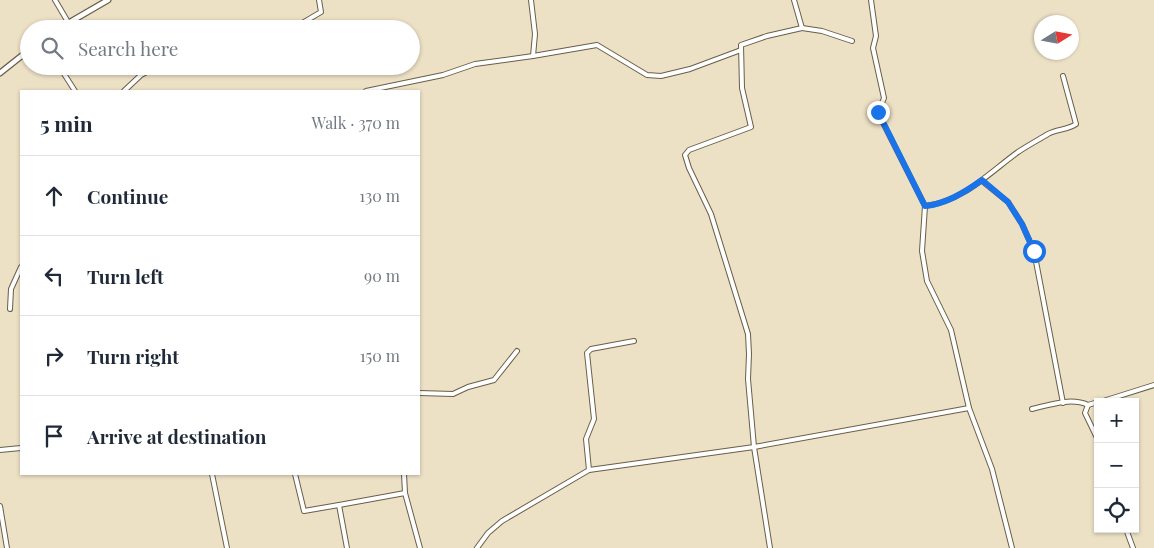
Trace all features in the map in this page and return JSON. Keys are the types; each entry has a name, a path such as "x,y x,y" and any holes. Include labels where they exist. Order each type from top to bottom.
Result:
{"street":[{"path":"55,0 67,20"},
{"path":"72,20 108,0"},
{"path":"307,20 321,12 319,0"},
{"path":"531,0 535,34 533,56"},
{"path":"794,0 802,28"},
{"path":"872,0 876,36 873,48 884,98 878,112 925,206 922,251 927,281 951,330 969,408 992,469 1012,548"},
{"path":"770,548 754,447 748,379 748,334 711,214 689,168 685,155 689,150 751,126 742,88 741,45 767,36 802,28 822,31 852,41"},
{"path":"371,90 443,75 475,64 597,45 648,75 661,76 690,69 741,50"},
{"path":"0,73 20,57"},
{"path":"65,75 74,90"},
{"path":"125,90 141,75"},
{"path":"925,206 939,204 968,190 1018,152 1050,132 1071,128 1076,124 1063,76"},
{"path":"982,180 1008,202 1022,224 1034,251 1063,403"},
{"path":"10,309 11,289 20,269"},
{"path":"589,470 586,439 594,419 587,353 591,349 634,342"},
{"path":"420,394 453,394 468,387 494,380 517,351"},
{"path":"1112,398 1154,385"},
{"path":"1032,409 1063,403 1081,402 1088,405 1094,403"},
{"path":"1088,405 1085,413 1094,432"},
{"path":"477,548 488,533 502,521 589,470 754,447 969,408"},
{"path":"0,450 20,448"},
{"path":"212,475 227,548"},
{"path":"294,475 304,511 405,493"},
{"path":"404,475 405,493 420,548"},
{"path":"339,504 347,548"},
{"path":"0,506 7,548"},
{"path":"1127,533 1133,548"}],"route":[{"path":"878,112 925,206 939,204 968,190 982,180 1008,202 1022,224 1034,251"}]}
